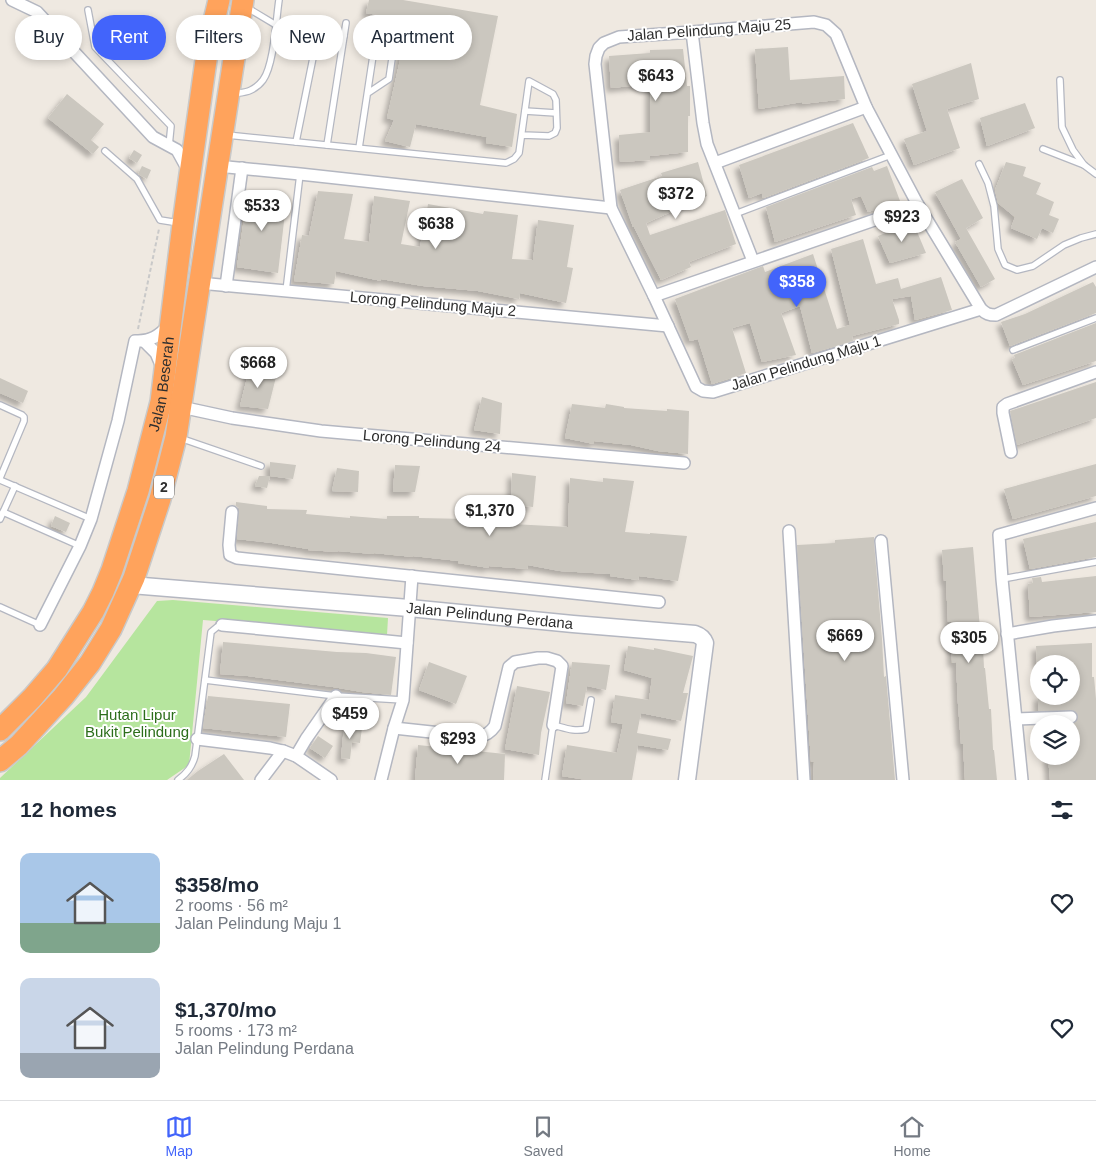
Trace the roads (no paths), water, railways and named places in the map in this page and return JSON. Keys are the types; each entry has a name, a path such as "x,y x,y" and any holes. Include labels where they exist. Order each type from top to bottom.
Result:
{"highway":[{"name":"Jalan Beserah","path":"0,730 32,698 57,669 93,612 103,592 138,491 161,402 208,46 219,0"},
{"name":"2","path":"217,166 243,2"},
{"path":"197,132 222,135"},
{"name":"Jalan Beserah","path":"0,761 35,728 90,663 110,629 131,585 160,499 176,437 217,166"}],"street":[{"path":"12,0 37,12 153,137 173,148 186,165 190,178"},
{"name":"Jalan Pelindung Maju 25","path":"668,326 611,208 595,64 599,48 604,43 620,36 814,22 826,25 836,34 866,107"},
{"path":"692,32 707,144 753,261"},
{"path":"173,148 182,146 190,133 200,105"},
{"path":"715,163 866,107 918,205 981,309 987,314 996,315 1096,267"},
{"path":"217,166 611,208"},
{"path":"226,286 242,168"},
{"path":"654,296 918,205"},
{"name":"Lorong Pelindung Maju 2","path":"199,283 668,326"},
{"name":"Jalan Pelindung Maju 1","path":"668,326 696,387 703,391 713,392 981,309"},
{"path":"140,342 161,333 172,321"},
{"path":"140,342 156,353 165,374"},
{"path":"40,625 91,520 140,342"},
{"path":"1011,452 1003,407 1096,372"},
{"name":"Lorong Pelindung 24","path":"181,407 232,418 321,431 684,463"},
{"path":"1022,780 999,535 1096,508"},
{"name":"Jalan Pelindung Perdana","path":"232,512 230,555 237,558 659,602"},
{"path":"789,530 804,780"},
{"path":"881,541 903,780"},
{"path":"381,780 403,700 412,576"},
{"name":"Jalan Pelindung Perdana","path":"131,585 695,634 700,636 705,643 686,780"},
{"path":"1007,634 1096,621"},
{"path":"222,625 407,643"},
{"path":"394,728 478,737 486,735 492,732 495,726 510,667 515,662 538,658 557,661 562,666 553,725"},
{"path":"296,756 336,696"},
{"path":"1016,719 1030,718"},
{"path":"197,739 283,751 296,756 331,780"},
{"path":"261,780 283,751"}],"lane":[{"path":"277,15 279,0"},
{"path":"243,2 271,22"},
{"path":"88,10 95,47 171,126 173,148"},
{"path":"327,145 346,23"},
{"path":"296,142 317,38 323,33 344,36"},
{"path":"360,148 376,36 395,38 389,79 368,93"},
{"path":"228,95 249,92 256,87 268,71 271,56"},
{"path":"1060,80 1062,127 1073,150 1084,165"},
{"path":"222,135 506,163 514,160 519,153 529,81 553,94 556,100 557,128 555,133 549,136 522,135"},
{"path":"525,111 556,113"},
{"path":"1043,149 1084,165 1096,174"},
{"path":"105,152 137,179 160,220 183,224"},
{"path":"734,214 891,155"},
{"path":"979,164 988,183 994,206 998,249 1005,265 1017,270 1033,266 1064,245 1096,234"},
{"path":"286,291 300,174"},
{"path":"1013,350 1096,318"},
{"path":"0,405 22,415 24,421 0,479 91,520"},
{"path":"176,437 261,466"},
{"path":"0,519 15,486"},
{"path":"3,512 80,546"},
{"path":"1002,579 1096,562"},
{"path":"0,607 40,625"},
{"path":"178,780 193,764 211,632 222,625"},
{"path":"205,680 336,696 403,700"},
{"path":"545,780 553,725 568,729 586,729 591,700"}],"park label":[{"name":"Hutan Lipur Bukit Pelindung","path":"137,724"}]}
